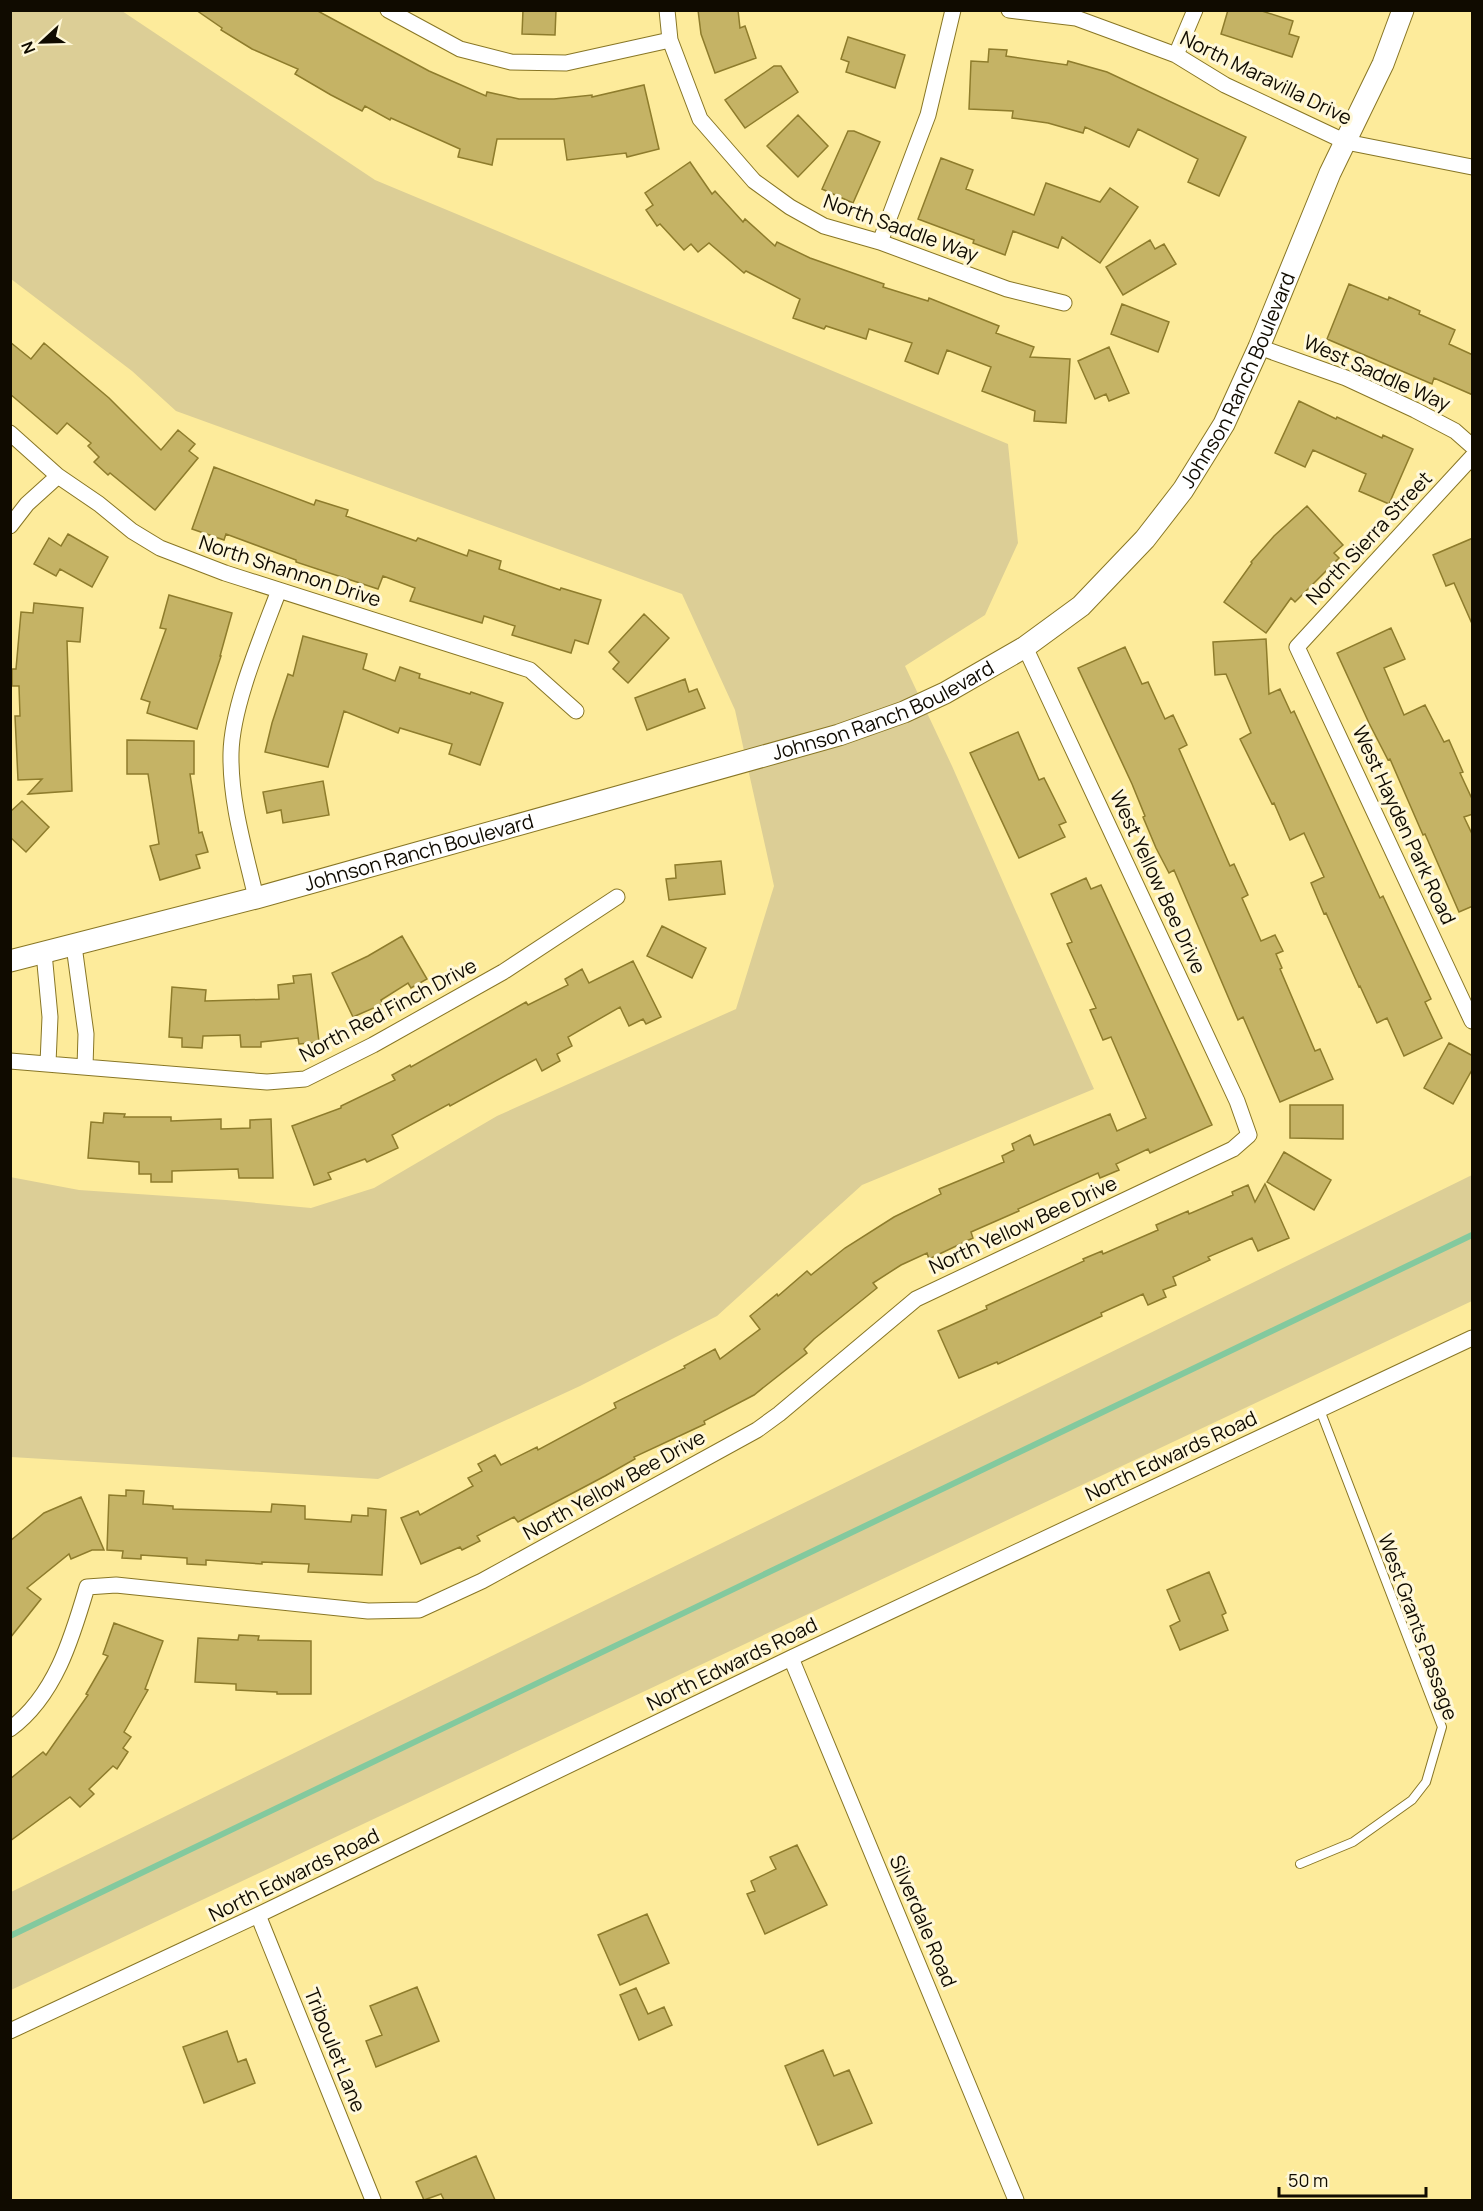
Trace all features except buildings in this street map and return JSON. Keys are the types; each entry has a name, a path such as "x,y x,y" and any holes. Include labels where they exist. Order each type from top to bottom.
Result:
{"street":[{"path":"388,10 460,49 511,62 566,63 670,40"},
{"name":"North Saddle Way","path":"666,10 670,40 700,119 754,182 790,207 824,226 880,242 1007,289 1064,303"},
{"path":"880,242 928,115 953,10"},
{"name":"North Maravilla Drive","path":"1009,10 1076,18 1176,56 1225,85 1346,142 1473,167"},
{"path":"1176,56 1195,10"},
{"name":"Johnson Ranch Boulevard","path":"10,961 256,898 839,735 915,708 1025,647 1081,606 1145,539 1183,490 1224,424 1259,347 1330,172 1383,64 1403,10"},
{"name":"West Saddle Way","path":"1259,347 1346,378 1406,405 1455,431 1473,446"},
{"name":"North Shannon Drive","path":"10,433 58,476 99,504 132,531 160,548 225,573 530,670 576,711"},
{"name":"North Sierra Street","path":"1297,647 1473,457"},
{"path":"10,526 27,504 58,476"},
{"path":"256,898 234,803 231,752 238,708 279,590"},
{"name":"West Yellow Bee Drive","path":"1025,647 1237,1101 1249,1135"},
{"name":"West Hayden Park Road","path":"1297,647 1473,1021"},
{"name":"North Red Finch Drive","path":"10,1061 267,1082 305,1079 373,1045 503,972 617,897"},
{"path":"74,946 86,1034 85,1067"},
{"path":"44,953 50,1017 48,1063"},
{"name":"North Yellow Bee Drive","path":"10,1728 26,1717 54,1677 75,1628 87,1587 116,1585 368,1611 419,1610 482,1581 757,1430 916,1299 1233,1149 1249,1135"},
{"name":"North Edwards Road","path":"10,2031 258,1915 791,1658 1473,1338"},
{"name":"Silverdale Road","path":"791,1658 1016,2200"},
{"name":"Triboulet Lane","path":"258,1915 373,2200"}],"lane":[{"name":"West Grants Passage","path":"1300,1864 1353,1842 1412,1800 1426,1782 1442,1727 1320,1410"}],"shaded area":[{"path":"11,11 122,11 375,180 1008,444 1018,543 985,615 905,666 952,766 1094,1089 862,1185 717,1316 580,1386 378,1479 11,1457 10,1177 79,1190 311,1208 374,1188 497,1116 736,1009 774,886 735,710 682,594 176,411 132,371 11,279"},
{"path":"1472,1175 1472,1301 11,1990 11,1892"}],"waterway":[{"path":"10,1936 1472,1235"}]}
